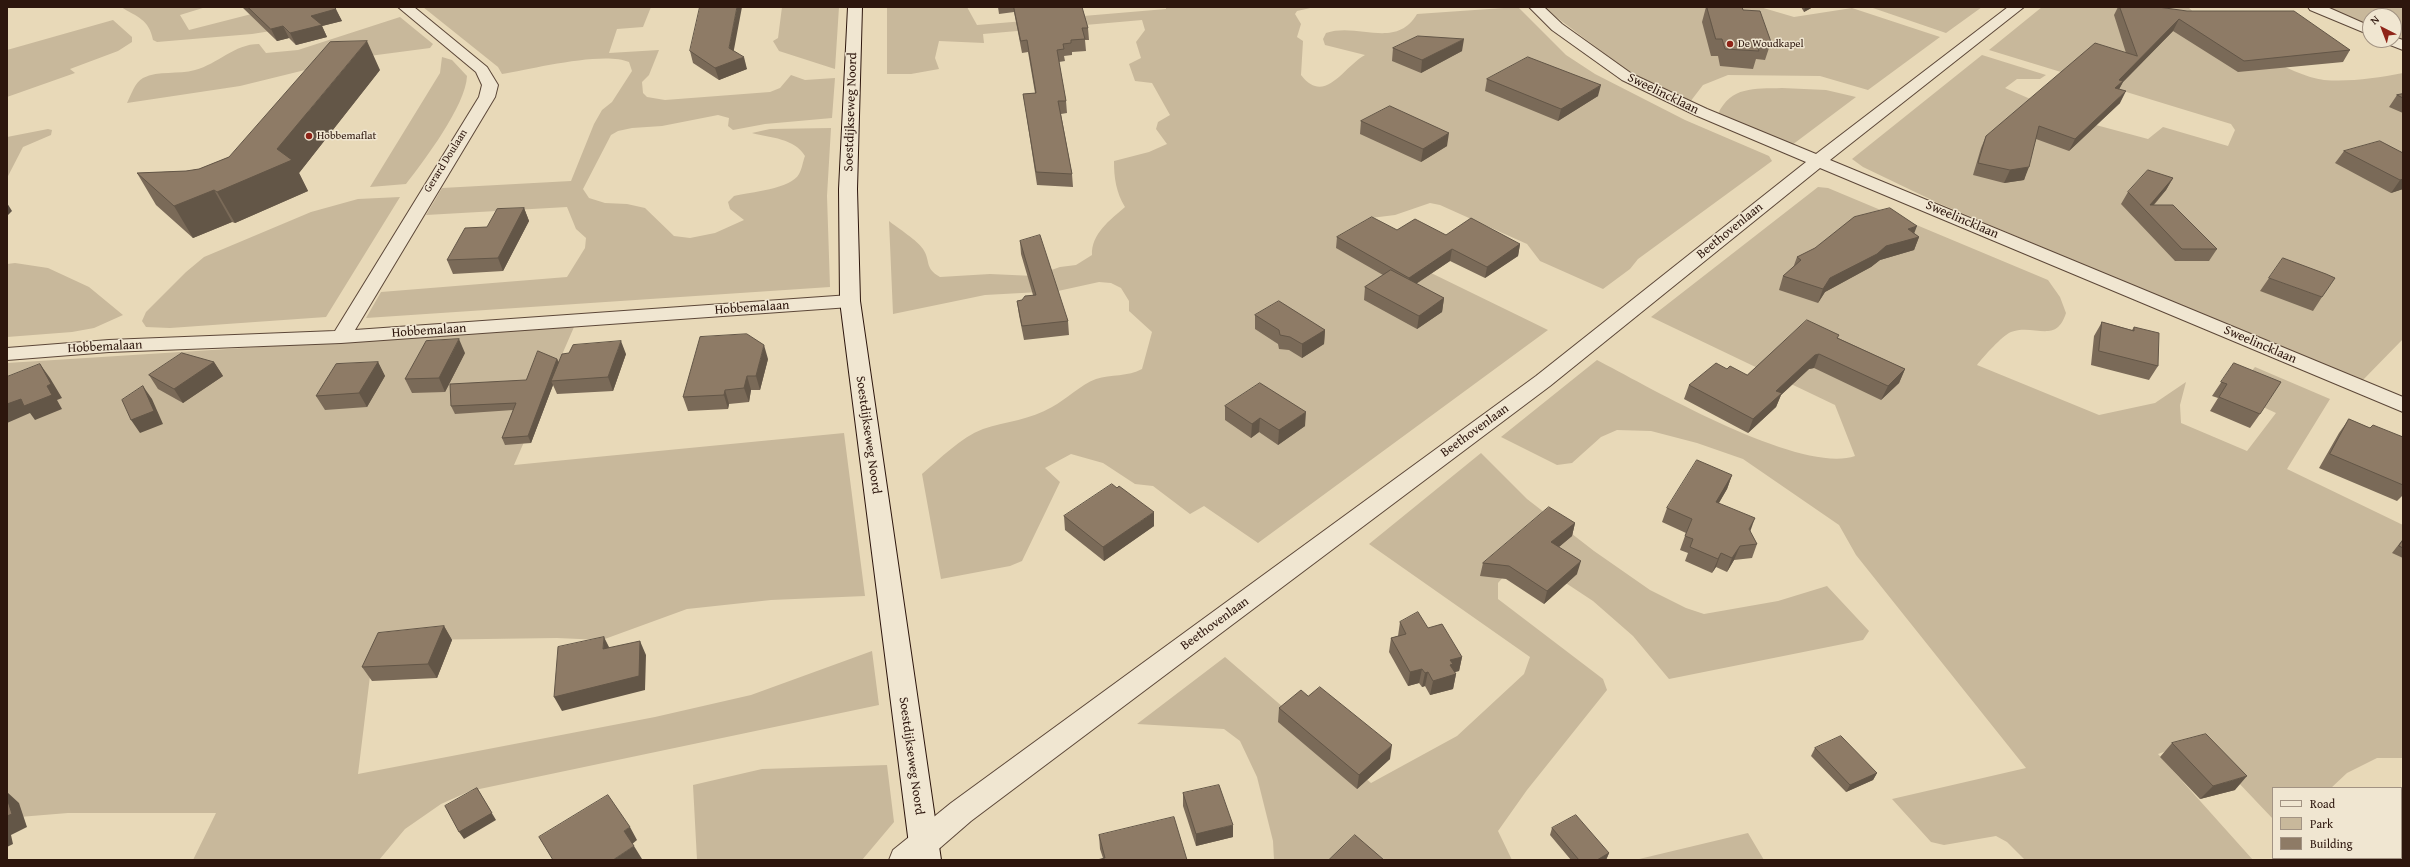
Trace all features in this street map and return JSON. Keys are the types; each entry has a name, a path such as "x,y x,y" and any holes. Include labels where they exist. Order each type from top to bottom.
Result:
{"street":[{"name":"Gerard Doulaan","path":"341,337 487,97 490,86 482,70 405,7"},
{"name":"Soestdijkseweg Noord","path":"855,7 848,189 850,301 918,854"},
{"name":"Sweelincklaan","path":"1536,7 1557,27 1627,77 1701,112 2403,405"},
{"name":"Beethovenlaan","path":"918,854 961,812 1543,381 1819,160 2017,7"},
{"path":"2315,7 2362,28"},
{"name":"Hobbemalaan","path":"7,354 109,346 341,337 850,301"}],"green space":[{"path":"121,7 206,7 180,15 189,30 275,8 271,31 157,42 153,40 149,27 142,19"},
{"path":"423,7 651,7 643,27 617,29 609,53 659,50 649,75 642,82 643,93 647,97 665,100 770,92 780,88 791,75 805,80 835,78 832,118 765,124 733,130 728,126 729,118 718,115 662,126 632,128 618,131 611,135 583,189 589,198 605,203 627,204 645,208 674,236 690,238 715,233 744,220 730,209 728,202 734,196 770,189 788,183 795,179 801,170 805,156 795,146 782,140 752,133 770,129 831,128 827,196 830,287 366,318 381,292 567,277 585,248 586,238 576,229 567,207 426,215 442,188 571,181 594,124 602,110 612,102 632,71 629,62 617,59 602,59 567,62 502,74 498,67"},
{"path":"782,7 839,7 835,69 779,51 773,41 778,38"},
{"path":"887,7 967,7 977,25 1166,9 1166,7 1315,7 1297,11 1295,14 1301,24 1297,37 1303,41 1301,75 1310,84 1318,87 1334,81 1365,55 1325,45 1323,39 1326,33 1351,30 1387,33 1398,31 1408,25 1417,14 1518,7 1566,55 1595,74 1685,120 1769,156 1772,161 1638,259 1630,269 1603,289 1540,261 1527,244 1440,205 1430,203 1395,215 1371,218 1354,228 1388,252 1548,330 1258,543 1204,506 1190,514 1153,486 1135,484 1103,463 1071,454 1045,468 1060,482 1022,561 1010,566 941,579 922,474 951,449 966,438 983,429 1035,415 1058,404 1084,385 1096,379 1137,372 1142,369 1152,332 1129,311 1129,301 1121,288 1111,283 1099,282 1058,291 985,295 893,314 889,221 912,238 923,249 932,271 940,277 990,274 1034,276 1060,267 1076,265 1092,255 1095,240 1102,228 1125,207 1119,196 1116,185 1114,161 1149,152 1167,144 1156,129 1158,122 1170,115 1152,83 1135,81 1129,64 1141,58 1136,42 1145,30 1142,20 983,34 984,43 939,41 935,58 939,69 911,74 887,74"},
{"path":"1543,7 1760,7 1794,17 1852,8 1940,37 1868,90 1820,76 1728,75 1703,85 1690,102 1638,79"},
{"path":"1870,7 1982,7 1946,33"},
{"path":"2042,7 2188,7 2200,18 2261,54 2310,77 2324,80 2354,80 2403,73 2403,339 2361,382 1938,203 1863,167 1852,159 1982,55 2046,75 2040,79 2017,79 2005,88 2081,121 2148,139 2163,127 2228,146 2235,130 2231,124 1989,50"},
{"path":"2326,7 2403,7 2403,40 2402,8 2362,8 2362,23"},
{"path":"400,17 433,44 430,48 354,58 240,86 127,103 138,82 143,78 155,74 195,70 242,47 250,45 259,44 266,53 298,50"},
{"path":"113,20 132,37 132,42 118,51 70,69 75,73 7,97 7,50"},
{"path":"442,57 452,60 467,76 460,102 452,117 423,162 406,184 370,187 440,73"},
{"path":"1782,88 1826,90 1856,97 1792,145 1718,114 1723,105 1730,98 1744,91 1753,89"},
{"path":"48,129 52,130 51,135 23,147 7,178 7,137"},
{"path":"1818,187 1828,188 2048,280 2060,297 2066,313 2062,323 2050,331 2020,330 2011,332 1998,342 1977,365 2099,415 2155,403 2186,382 2180,405 2181,423 2247,451 2276,413 2233,393 2255,367 2330,399 2287,469 2403,525 2403,758 2377,758 2347,773 2332,787 2272,787 2272,818 2198,740 2158,754 2253,860 2025,860 2007,842 1996,836 1944,845 1931,842 1892,799 2026,768 1856,555 1839,525 1743,459 1697,443 1651,431 1617,430 1601,437 1572,463 1557,465 1501,437 1597,360 1687,407 1763,441 1799,453 1830,458 1855,456 1835,405 1651,317"},
{"path":"400,197 326,317 170,328 146,327 142,321 146,312 186,272 204,257 311,212 358,199"},
{"path":"15,263 48,268 89,287 123,315 94,328 72,332 7,337 7,264"},
{"path":"574,327 514,465 844,433 865,596 771,600 687,609 602,640 557,638 414,640 371,668 358,774 655,717 751,695 872,651 879,705 470,791 441,804 405,829 379,860 193,860 216,813 68,813 7,818 7,363"},
{"path":"1481,453 1527,499 1594,551 1650,590 1686,608 1704,614 1778,601 1827,586 1869,631 1863,640 1669,679 1633,636 1593,601 1543,568 1505,575 1498,583 1498,599 1603,679 1607,690 1527,790 1498,831 1512,860 1274,860 1273,841 1257,777 1240,741 1224,729 1137,724 1225,657 1371,783 1457,736 1524,674 1530,657 1369,544"},
{"path":"887,765 894,822 862,860 697,860 693,785 762,769"},
{"path":"2403,831 2403,860 2311,859 2402,859"},
{"path":"1748,833 1764,860 1635,860"}],"building":[{"path":"248,7 334,7 336,9 311,16 322,25 290,33 283,26 271,29"},
{"path":"700,7 737,7 729,48 744,57 715,68 690,51"},
{"path":"1014,7 1082,7 1088,28 1082,28 1085,39 1071,40 1071,43 1063,44 1064,49 1057,50 1066,101 1058,101 1072,174 1036,172 1023,94 1036,93 1027,40 1021,41"},
{"path":"1707,7 1742,7 1743,10 1760,11 1771,42 1755,41 1759,51 1725,49 1722,39 1716,39"},
{"path":"2120,7 2158,7 2187,11 2294,11 2350,50 2244,61 2179,19 2119,80 2123,81 2115,88 2126,91 2075,139 2039,126 2029,167 2010,170 1978,163 1986,136 2095,43 2137,56"},
{"path":"1418,36 1464,39 1422,60 1393,48"},
{"path":"367,41 277,149 292,160 217,192 214,190 174,206 137,173 199,169 229,157 330,42"},
{"path":"1528,57 1601,85 1561,109 1487,79"},
{"path":"2403,94 2403,98 2397,95"},
{"path":"1390,106 1449,133 1423,149 1361,121"},
{"path":"2380,141 2403,153 2403,179 2400,180 2344,151"},
{"path":"2148,170 2173,178 2150,205 2173,205 2217,249 2182,249 2128,192"},
{"path":"524,208 498,258 447,260 465,228 487,227 497,209"},
{"path":"1890,208 1917,226 1908,229 1919,237 1886,246 1877,254 1830,278 1823,289 1783,276 1801,260 1797,257 1815,248 1854,217"},
{"path":"1372,217 1397,230 1415,219 1446,235 1471,218 1520,244 1487,267 1452,249 1409,278 1337,237"},
{"path":"1040,235 1068,321 1022,326 1017,301 1022,300 1025,296 1036,295 1020,241"},
{"path":"2283,258 2335,278 2322,297 2269,278"},
{"path":"1391,270 1444,298 1419,316 1365,287"},
{"path":"1279,301 1325,330 1302,344 1290,337 1280,335 1279,330 1255,315"},
{"path":"1807,320 1839,335 1837,338 1905,369 1888,386 1819,354 1815,355 1776,391 1782,393 1753,419 1689,385 1716,363 1727,369 1730,366 1747,375"},
{"path":"2102,322 2134,331 2134,327 2159,333 2158,366 2099,351"},
{"path":"747,334 764,345 756,376 747,376 744,388 725,390 724,395 683,397 700,337"},
{"path":"459,339 439,378 405,379 426,341"},
{"path":"621,341 608,377 551,381 562,354 569,353 573,345"},
{"path":"538,351 557,359 528,436 502,438 516,403 451,406 450,384 526,380"},
{"path":"182,353 214,362 174,389 149,375"},
{"path":"378,362 359,393 316,396 336,364"},
{"path":"2234,363 2281,382 2260,414 2219,397 2227,384 2221,382"},
{"path":"40,364 51,384 47,386 52,395 24,406 21,399 7,404 7,377"},
{"path":"1260,383 1306,412 1279,430 1260,418 1252,424 1225,406"},
{"path":"143,386 154,411 131,420 122,400"},
{"path":"2349,419 2370,428 2373,425 2403,437 2403,485 2330,454"},
{"path":"1697,460 1732,475 1716,502 1755,518 1749,529 1757,544 1740,546 1732,558 1721,553 1718,559 1690,547 1693,539 1685,536 1692,519 1667,508"},
{"path":"1112,484 1117,488 1119,486 1154,512 1103,547 1064,516"},
{"path":"1549,507 1575,523 1551,542 1581,561 1547,591 1509,566 1483,563"},
{"path":"2403,540 2403,548 2399,546"},
{"path":"1418,612 1428,628 1442,624 1462,657 1450,660 1453,664 1450,665 1456,674 1433,681 1428,672 1425,673 1422,669 1410,672 1391,638 1406,634 1400,622"},
{"path":"444,626 428,664 362,667 378,633"},
{"path":"604,637 603,649 640,641 639,676 554,697 558,647"},
{"path":"1320,687 1392,745 1359,775 1279,708 1301,690 1308,696"},
{"path":"2206,734 2247,776 2213,786 2172,743"},
{"path":"1841,736 1877,773 1850,785 1815,748"},
{"path":"1219,785 1233,825 1196,834 1183,793"},
{"path":"477,788 492,813 459,832 445,806"},
{"path":"608,795 630,827 624,831 634,846 613,860 553,860 539,837"},
{"path":"7,798 12,814 7,816"},
{"path":"1576,815 1609,853 1597,860 1579,860 1552,828"},
{"path":"1174,817 1187,860 1097,860 1105,858 1099,835"},
{"path":"1355,835 1384,860 1329,860"},
{"path":"2402,850 2403,860 2368,860 2402,859"}],"place":[{"name":"De Woudkapel","path":"1730,44"},
{"name":"Hobbemaflat","path":"309,136"}]}
